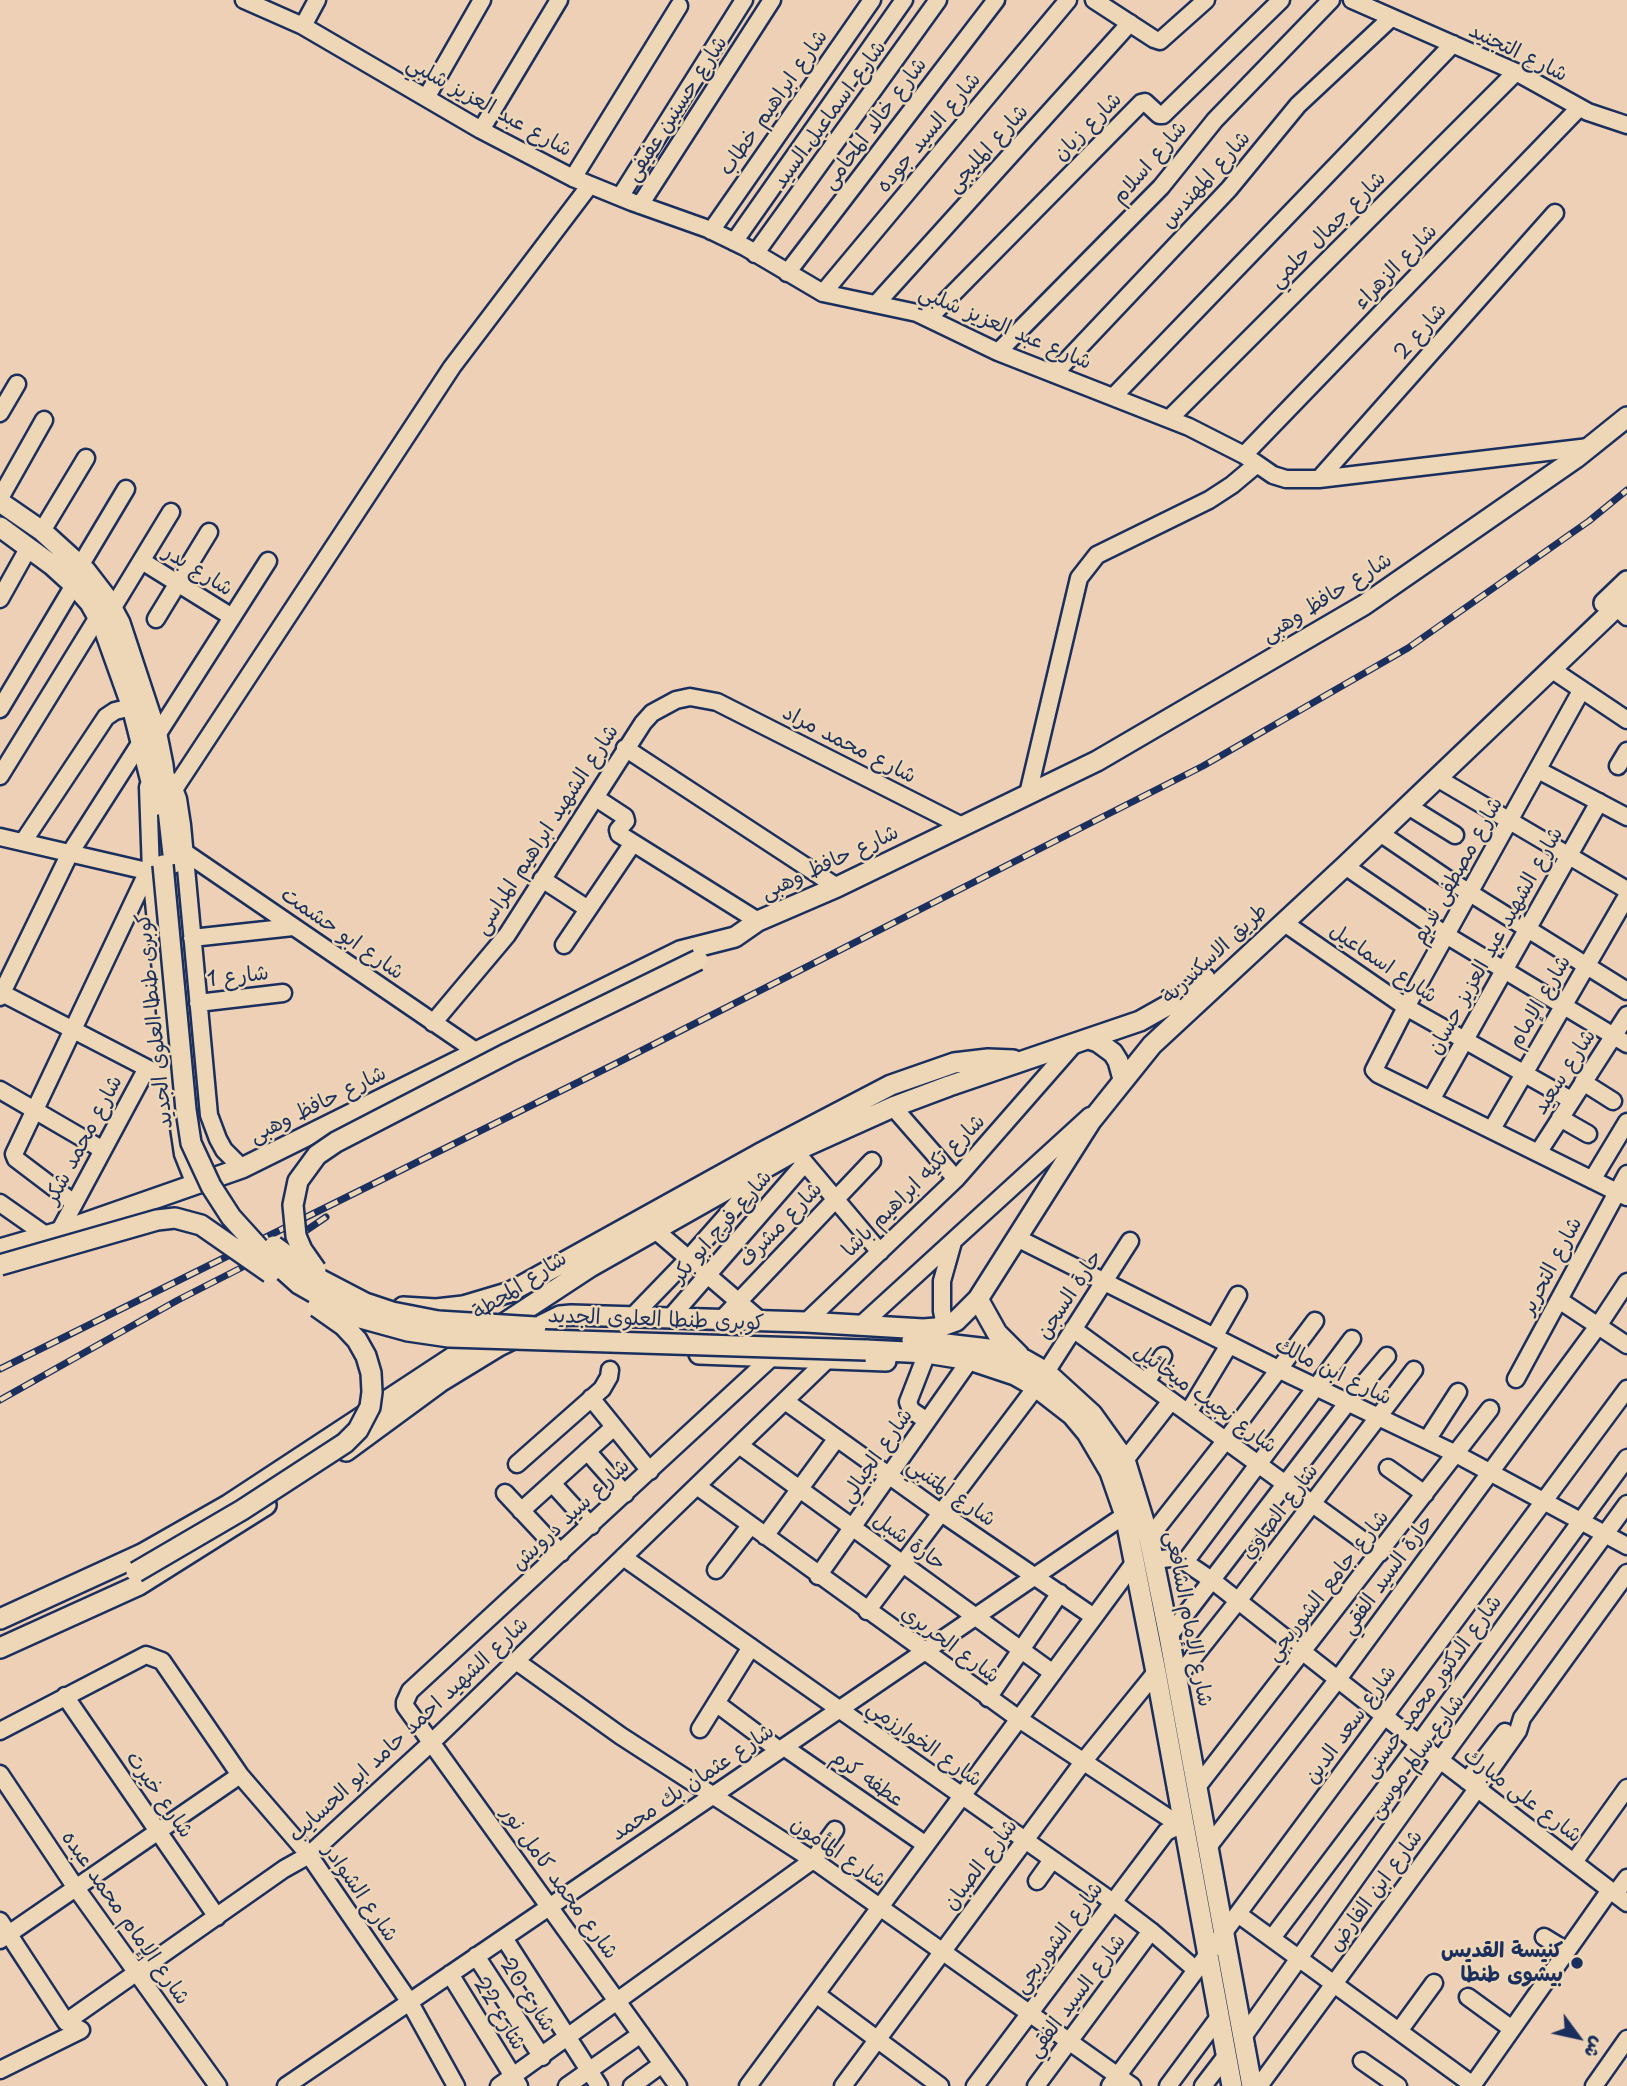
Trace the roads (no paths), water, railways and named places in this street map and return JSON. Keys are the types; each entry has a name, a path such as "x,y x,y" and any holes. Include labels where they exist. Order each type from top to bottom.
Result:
{"main road":[{"name":"شارع حافظ وهبى","path":"0,1249 53,1234 242,1168 680,951 735,937 758,921 836,887 1097,761 1320,632 1491,518 1627,417"},
{"path":"0,500 36,539 106,597 105,613 132,708 149,739"},
{"path":"0,527 36,539"},
{"name":"طريق الاسكندرية","path":"1082,1041 1140,1021 1181,998 1199,984 1627,581"},
{"name":"طريق الاسكندرية","path":"945,1325 956,1321 978,1300 1104,1103 1167,1029 1345,866 1551,669 1624,607"},
{"path":"105,613 124,635 149,739"},
{"name":"كوبرى طنطا العلوى الجديد","path":"149,739 156,766 191,1143 207,1179 232,1217 260,1249 299,1284 357,1317 408,1331 449,1337 866,1337"},
{"name":"كوبرى طنطا العلوى الجديد","path":"164,864 197,1108 208,1154 229,1193 254,1226 285,1255 332,1286 365,1303 411,1317 465,1324 866,1337"},
{"path":"332,1286 310,1264 302,1250 294,1220 293,1205 299,1181 308,1164 317,1155 336,1142 484,1066 698,960 735,937"},
{"path":"1082,1041 1106,1047 1113,1053 1123,1079"},
{"name":"شارع المحطة","path":"0,1619 142,1554 228,1505 548,1295 654,1229 759,1170 800,1157 892,1107 1082,1041"},
{"path":"365,1303 436,1309 486,1301 536,1279 760,1154 891,1085 954,1063 988,1059 1025,1061"},
{"path":"0,1265 157,1220 184,1219 201,1225 221,1238 344,1326 357,1340 371,1373 370,1407 352,1437 242,1510 136,1572 0,1634"},
{"path":"548,1295 551,1307 560,1316 806,1322 866,1337 945,1325"},
{"path":"978,1300 997,1333 1025,1360"},
{"name":"شارع المحطة","path":"0,1648 150,1579 235,1526 440,1382 499,1346 560,1316"},
{"name":"شارع الإمام الشافعى","path":"866,1337 1041,1379 1092,1414 1125,1460 1149,1538 1144,1561 1156,1672 1184,1828 1202,1963 1219,2017 1232,2086"},
{"name":"شارع الإمام الشافعى","path":"866,1337 975,1346 1025,1360 1100,1451 1119,1493 1169,1636 1252,2086"},
{"name":"شارع الإمام الشافعى","path":"499,1346 896,1361 927,1353"}],"street":[{"name":"شارع عبد العزيز شلبي","path":"244,0 303,26 481,130 573,178 711,231 823,293 907,310 929,318 998,352 1169,419 1250,459 1273,475 1286,479 1319,479 1590,447"},
{"path":"303,26 317,0"},
{"path":"426,98 482,0"},
{"path":"481,130 558,0"},
{"path":"620,197 744,0"},
{"name":"شارع حسنين عفيفى","path":"640,205 772,0"},
{"name":"شارع ابراهيم خطاب","path":"711,231 872,0"},
{"path":"734,242 904,0"},
{"name":"شارع اسماعيل السيد","path":"755,254 938,0"},
{"name":"شارع خالد المحامى","path":"787,273 996,0"},
{"name":"شارع السيد جوده","path":"823,293 1068,0"},
{"path":"1094,0 1154,39 1164,40 1206,0"},
{"name":"شارع زيان","path":"929,318 1141,103 1145,102 1160,116 1163,115 1281,0"},
{"name":"شارع اسلام","path":"998,352 1161,187 1214,120 1331,0"},
{"name":"شارع التجنيد","path":"1352,0 1516,72 1579,108 1627,125"},
{"path":"573,178 679,6"},
{"name":"شارع المهندس","path":"1054,374 1229,189 1298,105 1391,18"},
{"name":"شارع المليجى","path":"876,304 1130,23"},
{"path":"1114,396 1452,44"},
{"name":"شارع جمال حلمي","path":"1169,419 1516,72"},
{"name":"شارع الزهراء","path":"1028,794 1079,578 1097,555 1209,500 1233,485 1250,459 1579,108"},
{"path":"174,788 452,367 590,185"},
{"name":"شارع 2","path":"1319,479 1555,212"},
{"path":"0,413 17,384"},
{"path":"0,500 44,420"},
{"path":"0,599 86,458"},
{"path":"0,709 126,489"},
{"path":"0,776 105,613 142,561 171,512"},
{"path":"156,619 209,533"},
{"name":"شارع بدر","path":"142,561 232,617"},
{"path":"173,1081 1,994 70,853 268,561"},
{"path":"1551,669 1627,720"},
{"name":"شارع مصطفى نديم","path":"1431,1100 1375,1072 1375,1067 1581,691"},
{"name":"شارع الشهيد ابراهيم المراسى","path":"433,1023 507,934 643,723 663,705 690,697 717,702"},
{"name":"شارع محمد مراد","path":"717,702 962,826"},
{"path":"23,842 106,717 115,711 132,708"},
{"path":"625,748 836,887"},
{"path":"1618,766 1627,751"},
{"path":"74,1203 16,1159 14,1154 73,1030 164,864 179,809 174,788 156,766"},
{"path":"1538,770 1627,817"},
{"path":"1437,778 1627,890"},
{"path":"596,798 625,817 626,821 618,832 758,921"},
{"name":"شارع الشهيد عبد العزيز حسان","path":"1431,1100 1599,802"},
{"path":"1408,806 1455,835"},
{"path":"1380,833 1527,930 1627,991"},
{"path":"0,837 70,853 164,864"},
{"path":"564,945 633,843"},
{"path":"164,864 192,938 209,1115 224,1150 242,1168"},
{"path":"164,864 173,1081 183,1154 195,1184"},
{"name":"شارع ابو حشمت","path":"164,864 293,927 477,1052"},
{"path":"1345,866 1446,935 1620,1040"},
{"path":"542,879 588,909"},
{"name":"شارع الإمام","path":"1492,1129 1627,896"},
{"name":"شارع اسماعيل","path":"1283,922 1406,1007 1571,1100"},
{"path":"192,938 293,927"},
{"name":"شارع 1","path":"198,1003 283,993"},
{"name":"شارع سعيد","path":"1538,1153 1583,1082 1620,1040 1627,1015"},
{"name":"شارع تكيه ابراهيم باشا","path":"806,1322 956,1179 1082,1041"},
{"name":"شارع محمد شكر","path":"53,1234 74,1203 147,1068"},
{"path":"1583,1082 1613,1101"},
{"path":"0,1090 103,1150"},
{"path":"1431,1100 1621,1194"},
{"path":"866,1337 955,1238 1104,1103"},
{"path":"892,1107 956,1179"},
{"path":"1560,1118 1588,1133"},
{"path":"1592,1180 1627,1122"},
{"path":"800,1157 880,1252"},
{"name":"شارع فرج ابو بكر","path":"670,1318 800,1157"},
{"name":"شارع مشرف","path":"722,1319 872,1161"},
{"path":"631,1318 757,1181 759,1170"},
{"name":"شارع التحرير","path":"1516,1379 1621,1194 1627,1174"},
{"path":"0,1203 53,1234"},
{"path":"654,1229 761,1321"},
{"path":"945,1325 942,1281 955,1238"},
{"name":"شارع ابن مالك","path":"1019,1239 1229,1345 1456,1454 1627,1546"},
{"name":"حارة السجن","path":"867,1611 1041,1379 1130,1241"},
{"name":"حارة السيد الفقي","path":"1208,1847 1338,1679 1598,1326 1627,1282"},
{"path":"1214,1337 1238,1295"},
{"path":"1559,1300 1627,1345"},
{"path":"1149,1538 1315,1321"},
{"name":"شارع نجيب ميخائيل","path":"1073,1329 1380,1553"},
{"path":"748,2086 1094,1617 1144,1561 1171,1558 1185,1562 1352,1339"},
{"path":"1188,1413 1229,1345"},
{"path":"927,1353 908,1402 911,1410 927,1421"},
{"path":"1146,1382 1163,1356"},
{"path":"1169,1636 1348,1402 1387,1356"},
{"name":"شارع سيد درويش","path":"405,1706 405,1697 410,1691 772,1357"},
{"name":"شارع الشهيد احمد حامد ابو الحسايب","path":"66,2022 309,1855 432,1742 828,1359"},
{"name":"شارع الجبالي","path":"818,1576 970,1360"},
{"path":"517,1464 607,1383 610,1370"},
{"name":"شارع الصاوي","path":"1177,1678 1414,1370"},
{"name":"شارع سعد الدين","path":"1114,2081 1627,1389"},
{"path":"1427,1440 1458,1392"},
{"path":"591,1398 650,1471"},
{"name":"شارع المتنبي","path":"785,1401 940,1512 1094,1617"},
{"path":"1125,1460 1171,1401"},
{"name":"شارع جامع الشوربجي","path":"1197,1787 1490,1409"},
{"path":"522,1511 614,1427"},
{"path":"765,1536 837,1438"},
{"name":"حارة شبل","path":"740,1445 1053,1673"},
{"path":"587,1451 625,1494"},
{"name":"شارع الدكتور محمد حسنى","path":"1272,1938 1419,1743 1627,1458"},
{"path":"1388,1468 1425,1494"},
{"path":"552,1483 591,1526"},
{"name":"شارع الحريري","path":"697,1486 923,1652 1184,1828"},
{"path":"505,1493 561,1553"},
{"name":"شارع سالم موسى","path":"1243,2037 1298,1957 1627,1504"},
{"name":"شارع عثمان بك محمد","path":"286,2086 1125,1515"},
{"path":"716,1570 750,1526"},
{"name":"شارع الخوارزمي","path":"623,1557 1152,1931 1202,1963"},
{"name":"شارع على مبارك","path":"1185,1562 1617,1895"},
{"name":"شارع ابن الفارض","path":"1259,2086 1472,1785 1511,1724 1522,1718 1627,1573"},
{"path":"989,1698 1060,1593"},
{"path":"701,1729 751,1647"},
{"name":"شارع الشوادر","path":"65,1696 146,1655 158,1657 240,1775 309,1855 409,2001 456,2086"},
{"name":"شارع المأمون","path":"516,1661 621,1736 813,1860 880,1907 1070,2041 1114,2081 1132,2086"},
{"name":"شارع الصبان","path":"843,2086 1083,1762 1156,1672"},
{"path":"0,1731 65,1696"},
{"name":"شارع خيرت","path":"65,1696 217,1917"},
{"name":"عطفه كرم","path":"716,1703 926,1845"},
{"name":"شارع محمد كامل نور","path":"405,1706 678,2086"},
{"name":"شارع الإمام محمد عبده","path":"0,1774 76,1888 218,2086"},
{"path":"0,2070 81,2030 66,2022 3,1932 76,1888 240,1775"},
{"path":"1574,1863 1627,1788"},
{"name":"شارع الشوربجي","path":"975,2086 1166,1832 1174,1828 1184,1828"},
{"path":"510,2083 813,1860 835,1830"},
{"path":"1037,1881 1052,1860"},
{"path":"1238,1914 1473,2086 1567,1951 1617,1895 1627,1878"},
{"name":"شارع السيد الفقي","path":"1036,2086 1152,1931"},
{"path":"1544,1937 1567,1951"},
{"path":"504,1938 599,2086"},
{"name":"شارع 20","path":"477,1956 542,2057"},
{"name":"شارع 22","path":"450,1974 510,2083"},
{"path":"1399,2031 1434,1983"},
{"path":"816,1994 940,2086"},
{"path":"1468,1997 1512,2029"},
{"path":"1168,2086 1219,2017"},
{"path":"567,2086 641,2034"},
{"path":"1600,2084 1627,2039"},
{"path":"1203,2086 1226,2056"},
{"path":"1362,2061 1398,2086"},
{"path":"632,2086 662,2064"},
{"path":"0,2080 4,2086"}],"railway":[{"path":"0,1369 617,1063 1203,766 1408,648 1589,521 1627,490"},
{"path":"0,1400 178,1300 282,1247 326,1217"}],"place":[{"name":"كنيسة القديس بيشوى طنطا","path":"1577,1963"}]}
